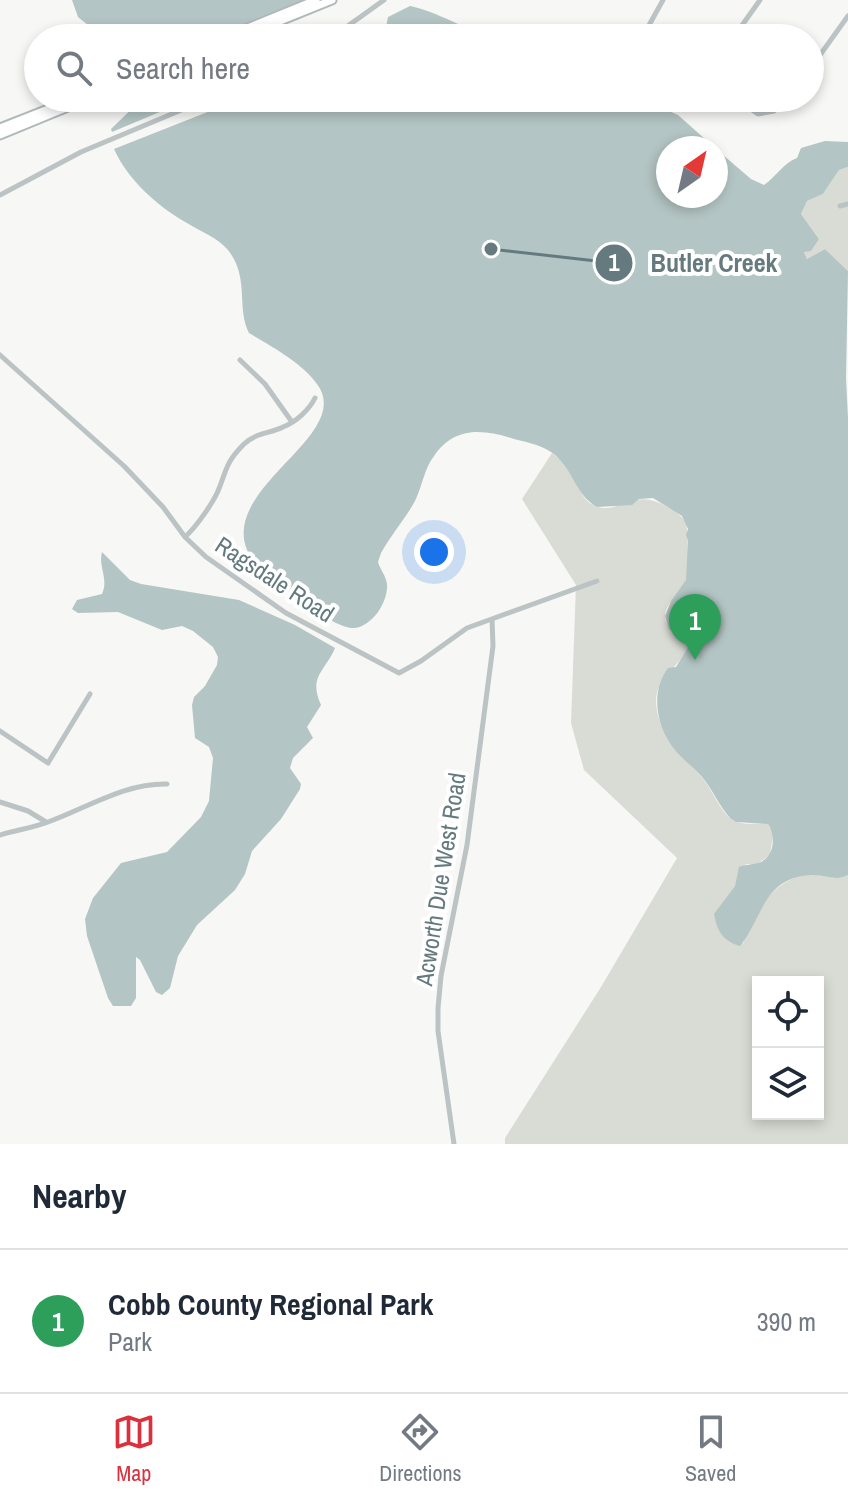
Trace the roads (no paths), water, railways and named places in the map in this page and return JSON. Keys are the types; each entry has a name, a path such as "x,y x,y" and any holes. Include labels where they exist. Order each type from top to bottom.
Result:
{"main road":[{"path":"257,24 316,0"},
{"path":"273,24 332,0"},
{"path":"0,128 41,112"},
{"path":"0,135 56,112"}],"street":[{"path":"351,24 384,0"},
{"path":"650,24 663,0"},
{"path":"743,24 760,0"},
{"path":"824,49 848,16"},
{"path":"0,195 81,152 176,112"},
{"path":"840,206 848,204"},
{"name":"Ragsdale Road","path":"0,355 134,476 185,537 206,557 264,599 399,673 460,632 597,581"},
{"path":"240,360 265,384 292,422"},
{"path":"185,537 198,526 218,491 226,466 246,442 259,433 292,422 311,406 315,398"},
{"name":"Acworth Due West Road","path":"454,1144 438,1031 438,1008 441,976 467,845 493,646 492,619"},
{"path":"0,731 48,763 90,694"},
{"path":"0,835 47,823 136,787 167,784"},
{"path":"0,802 28,811 47,823"}],"place":[{"name":"Butler Creek","path":"491,249"},
{"name":"Cobb County Regional Park","path":"695,660"}]}
